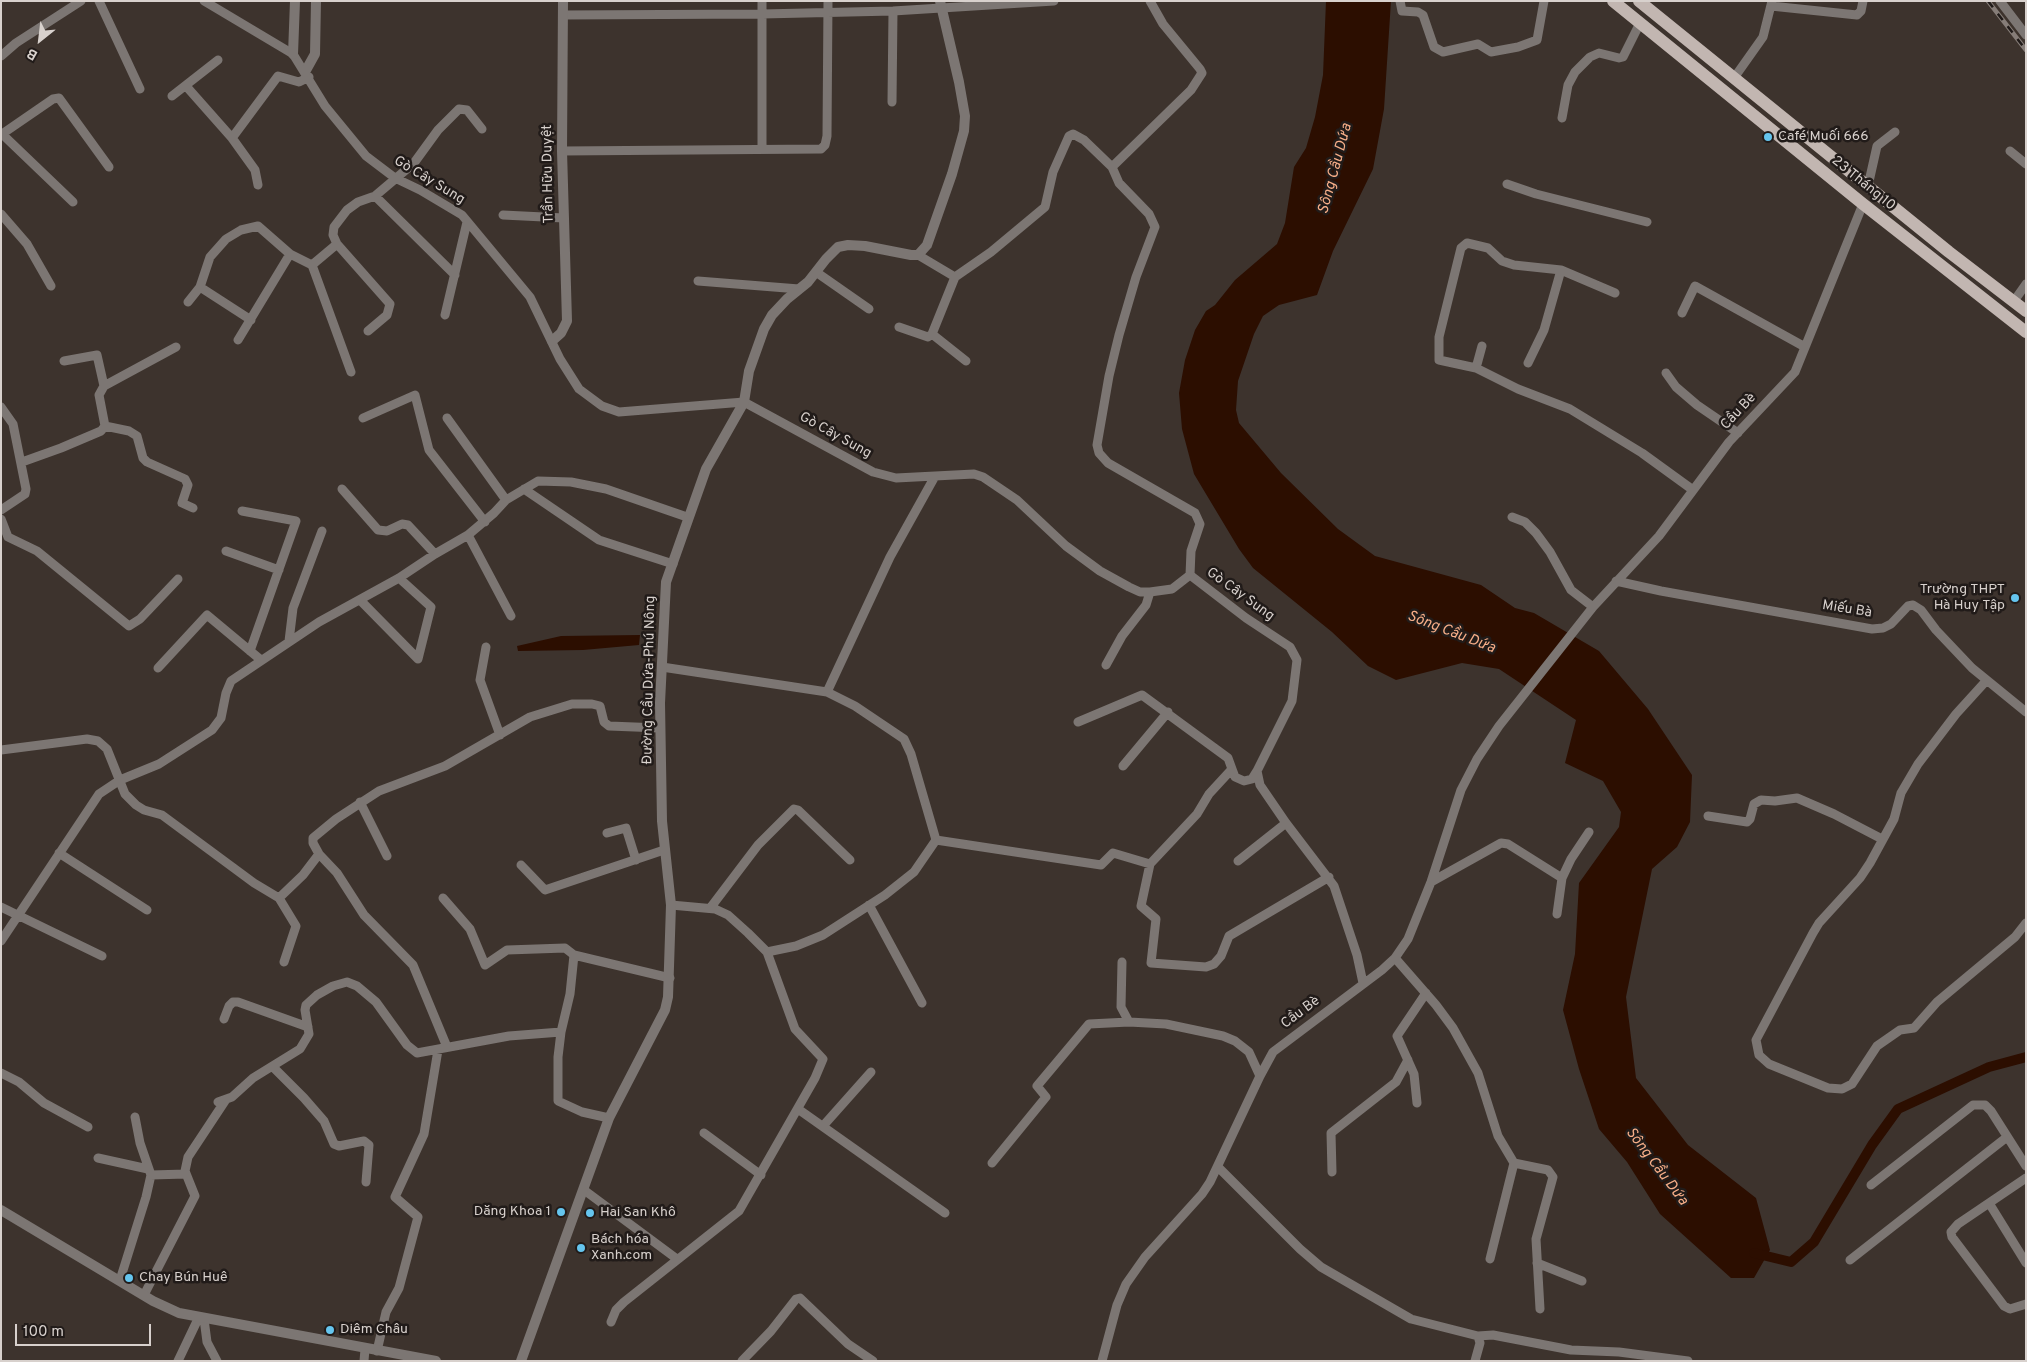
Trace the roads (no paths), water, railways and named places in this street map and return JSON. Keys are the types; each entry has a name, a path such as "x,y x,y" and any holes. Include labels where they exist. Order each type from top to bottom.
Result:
{"main road":[{"name":"23 Tháng 10","path":"1613,1 1863,204 2026,332"},
{"name":"23 Tháng 10","path":"1639,1 2026,311"},
{"path":"1863,204 1868,186"}],"street":[{"path":"1,56 16,43 81,1"},
{"path":"99,1 140,89"},
{"name":"Gò Cây Sung","path":"204,1 293,54 325,106 355,146 394,178 449,206 462,215 530,297 560,359 579,388 602,406 618,412 744,402 873,472 896,478 934,478 974,474 983,477 1017,500 1066,546 1100,571 1129,588 1140,592 1172,589 1190,575 1252,622 1281,640 1290,647 1297,660 1290,708 1257,771"},
{"path":"293,54 296,1"},
{"path":"232,138 278,76 299,82 307,74 315,54 316,1"},
{"name":"Trần Hữu Duyệt","path":"552,341 561,333 567,321 562,151 563,1"},
{"path":"762,1 762,149"},
{"path":"562,151 821,149 825,145 827,136 828,1"},
{"path":"563,15 828,13 893,11 940,5 1054,1"},
{"path":"1112,168 1191,90 1201,76 1200,69 1163,24 1150,1"},
{"path":"1400,1 1402,10 1418,12 1423,15 1434,47 1443,52 1478,44 1491,52 1518,47 1537,40 1544,1"},
{"path":"1734,78 1763,38 1771,3 1857,15 1862,11 1863,1"},
{"path":"2000,1 2026,35"},
{"path":"940,5 959,82 965,116 964,131 930,240 918,255 955,277"},
{"path":"892,102 893,11"},
{"path":"1562,118 1568,85 1575,72 1590,57 1599,53 1619,58 1623,57 1640,23"},
{"path":"172,96 218,60"},
{"path":"186,86 232,138 255,170 258,185"},
{"path":"73,202 1,134 53,99 59,98 109,168"},
{"path":"368,331 387,315 390,304 338,244 333,235 334,227 347,210 358,202 374,196 414,163 438,130 459,109 467,110 482,129"},
{"path":"1868,186 1878,146 1895,132"},
{"path":"899,327 928,337 932,334 955,277 991,252 1045,207 1053,172 1069,136 1073,134 1084,140 1112,168 1119,183 1149,214 1155,227 1134,284 1119,335 1109,376 1097,446 1099,453 1108,463 1195,513 1200,524 1191,551 1190,575"},
{"path":"2010,151 2026,164"},
{"path":"1507,184 1536,194 1647,222"},
{"path":"374,196 455,275"},
{"name":"Cầu Bè","path":"1102,1361 1117,1305 1126,1284 1146,1257 1202,1194 1218,1167 1273,1052 1395,958 1414,928 1461,790 1499,726 1591,610 1659,536 1738,433 1795,372 1863,204"},
{"path":"1,214 27,244 51,286"},
{"path":"503,215 564,218"},
{"path":"445,315 467,222"},
{"path":"188,302 200,287 210,257 226,239 241,230 258,226 290,254 312,265 351,372"},
{"path":"1615,293 1561,270 1514,265 1502,261 1488,248 1467,243 1461,248 1439,337 1439,360 1476,368 1581,415 1642,453 1694,490"},
{"path":"312,265 338,244"},
{"name":"Đường Cầu Dứa-Phú Nông","path":"522,1361 609,1118 665,1010 670,978 671,905 664,850 660,728 662,667 666,582 688,517 713,454 744,402 749,371 764,329 772,315 816,272 838,247 848,245 918,255"},
{"path":"238,340 290,254"},
{"path":"1528,362 1544,330 1561,270"},
{"path":"816,272 869,309"},
{"path":"698,281 799,289"},
{"path":"2014,301 2026,284"},
{"path":"1682,313 1695,286 1806,347"},
{"path":"200,287 251,320"},
{"path":"932,334 966,361"},
{"path":"1476,368 1482,346"},
{"path":"105,426 99,395 104,386 176,347"},
{"path":"64,361 97,354 104,386"},
{"path":"1666,373 1676,387 1697,405 1738,433"},
{"path":"363,418 415,395 429,450 485,522"},
{"path":"1,407 13,424 26,489 25,494 1,510"},
{"path":"447,418 506,500"},
{"path":"22,462 61,448 101,430 105,426"},
{"path":"105,426 134,434 138,439 143,458 147,462 185,479 188,485 182,503 193,508"},
{"path":"827,692 890,557 934,478"},
{"path":"1,941 99,794 120,780 158,764 212,730 222,718 226,693 231,681 289,641 400,578 435,554 468,535 485,522 506,500 538,481 571,482 606,489 688,517"},
{"path":"524,489 599,540 672,564"},
{"path":"342,490 378,530 387,531 402,524 408,525 435,554"},
{"path":"242,511 296,521 250,651"},
{"path":"1512,517 1525,522 1536,533 1550,552 1571,590 1591,610"},
{"path":"1,519 8,536 37,551 129,626 140,619 178,579"},
{"path":"289,641 293,608 322,531"},
{"path":"468,535 511,616"},
{"path":"226,551 279,570"},
{"path":"360,600 418,659 431,607 400,578"},
{"name":"Miếu Bà","path":"1616,581 1661,591 1872,629 1883,628 1891,624 1908,606 1913,605 1921,610 1942,637 1986,681 2026,712"},
{"path":"1106,665 1122,636 1146,604 1150,592"},
{"path":"158,668 207,615 261,660"},
{"path":"486,647 480,680 500,735"},
{"path":"662,667 827,692 868,714 907,744 936,840"},
{"path":"1986,681 1956,714 1918,764 1901,793 1894,820 1860,878 1819,923 1756,1040 1759,1055 1768,1064 1828,1088 1842,1089 1852,1084 1878,1046 1900,1030 1914,1028 1937,1002 2015,937 2026,923"},
{"path":"1078,722 1142,695 1168,712 1228,758 1235,776 1244,781 1252,779 1257,771"},
{"path":"377,1351 386,1312 399,1288 418,1217 395,1197 424,1134 443,1048 413,965 364,915 337,872 318,854 312,843 315,835 360,802 379,792 445,766 530,717 572,704 600,706 604,722 609,726 660,728"},
{"path":"1123,766 1168,712"},
{"path":"1,750 87,739 98,741 107,749 125,794 136,805 144,810 162,815 254,883 278,898 296,926 284,962"},
{"path":"1232,769 1209,794 1198,814 1150,864 1141,906 1156,919 1151,963 1206,967 1214,964 1221,956 1229,936 1329,877"},
{"path":"1257,771 1260,785 1286,823 1329,877 1340,898 1363,983"},
{"path":"1708,816 1747,822 1750,819 1754,804 1761,800 1775,801 1797,798 1834,814 1882,839"},
{"path":"360,802 387,856"},
{"path":"711,907 758,845 794,809 798,810 850,860"},
{"path":"1238,861 1286,823"},
{"path":"608,833 626,828 636,860"},
{"path":"1557,914 1562,878 1571,858 1589,832"},
{"path":"936,840 1101,864 1113,853 1150,864"},
{"path":"766,952 810,941 868,905 914,872 936,840"},
{"path":"1431,882 1501,843 1508,844 1562,878"},
{"path":"521,864 545,890 664,850"},
{"path":"59,853 146,910"},
{"path":"278,898 303,874 318,854"},
{"path":"442,898 470,929 485,965 507,950 565,948 574,955 670,978"},
{"path":"611,1322 616,1310 624,1302 739,1211 798,1109 823,1059 795,1029 766,952 737,922 711,907 671,905"},
{"path":"868,905 922,1002"},
{"path":"1,907 102,956"},
{"path":"574,955 570,994 560,1032 558,1101 582,1112 609,1118"},
{"path":"1395,958 1426,993 1453,1028 1484,1088 1498,1136 1514,1163 1490,1259"},
{"path":"1122,962 1121,1007 1130,1022"},
{"path":"144,1295 195,1196 186,1174 187,1162 192,1148 222,1102 243,1089 262,1072 300,1049 309,1034 305,1010 310,1000 333,986 344,982 353,983 376,1002 412,1051 421,1053 525,1034 560,1032"},
{"path":"1417,1103 1414,1074 1398,1036 1426,993"},
{"path":"224,1019 229,1006 233,1002 238,1002 308,1027"},
{"path":"992,1163 1046,1097 1037,1086 1089,1024 1130,1022 1166,1024 1223,1036 1235,1041 1249,1052 1260,1076"},
{"path":"1332,1172 1331,1133 1396,1082 1408,1060"},
{"path":"273,1067 304,1098 324,1122 334,1144 339,1146 367,1143 370,1148 366,1182"},
{"path":"823,1126 871,1072"},
{"path":"1,1073 19,1082 44,1103 88,1127"},
{"path":"1871,1185 1973,1105 1985,1104 1991,1110 2026,1166"},
{"path":"798,1109 945,1213"},
{"path":"120,1280 146,1197 149,1172 135,1117"},
{"path":"704,1133 761,1175"},
{"path":"1850,1260 2007,1137"},
{"path":"98,1158 149,1172 186,1174"},
{"path":"1514,1163 1548,1170 1552,1177 1536,1239 1540,1309"},
{"path":"1218,1167 1300,1249 1321,1267 1411,1319 1478,1336 1493,1335 1559,1348 1688,1361"},
{"path":"2026,1178 1952,1229 1952,1237 2004,1306 2010,1309 2026,1304"},
{"path":"584,1190 677,1259"},
{"path":"1989,1203 2026,1262"},
{"path":"1,1210 168,1309 201,1319 436,1361"},
{"path":"1537,1262 1582,1281"},
{"path":"742,1361 796,1299 800,1298 848,1344 873,1361"},
{"path":"178,1361 201,1319"},
{"path":"201,1319 207,1342 217,1361"},
{"path":"1475,1361 1480,1343 1478,1336"},
{"path":"364,1361 365,1349"}],"water":[{"name":"Sông Cầu Dứa","path":"1326,1 1391,1 1384,109 1373,169 1333,251 1317,295 1279,305 1263,316 1254,334 1238,381 1236,410 1239,423 1281,473 1338,529 1375,556 1481,585 1515,608 1534,613 1599,651 1648,709 1692,775 1690,822 1677,847 1652,869 1626,997 1636,1078 1688,1145 1756,1198 1770,1250 1754,1278 1731,1278 1660,1214 1627,1162 1599,1129 1579,1069 1563,1010 1575,954 1579,883 1619,827 1621,812 1603,781 1565,763 1576,720 1499,669 1462,663 1396,680 1368,666 1332,632 1253,568 1239,549 1194,474 1182,429 1179,393 1185,360 1195,330 1206,311 1215,305 1235,280 1277,244 1285,223 1294,167 1306,148 1315,117 1323,75"},
{"path":"640,635 639,645 583,650 518,651 517,646 561,636"}],"waterway":[{"path":"1754,1253 1791,1262 1814,1242 1872,1145 1898,1109 1989,1067 2026,1057"}],"railway":[{"path":"1988,1 2026,50"}],"place":[{"name":"Café Muối 666","path":"1768,137"},
{"name":"Trường THPT Hà Huy Tập","path":"2015,598"},
{"name":"Dăng Khoa 1","path":"561,1212"},
{"name":"Hai San Khô","path":"590,1213"},
{"name":"Bách hóa Xanh.com","path":"581,1248"},
{"name":"Chay Bún Huê","path":"129,1278"},
{"name":"Diêm Châu","path":"330,1330"}]}
